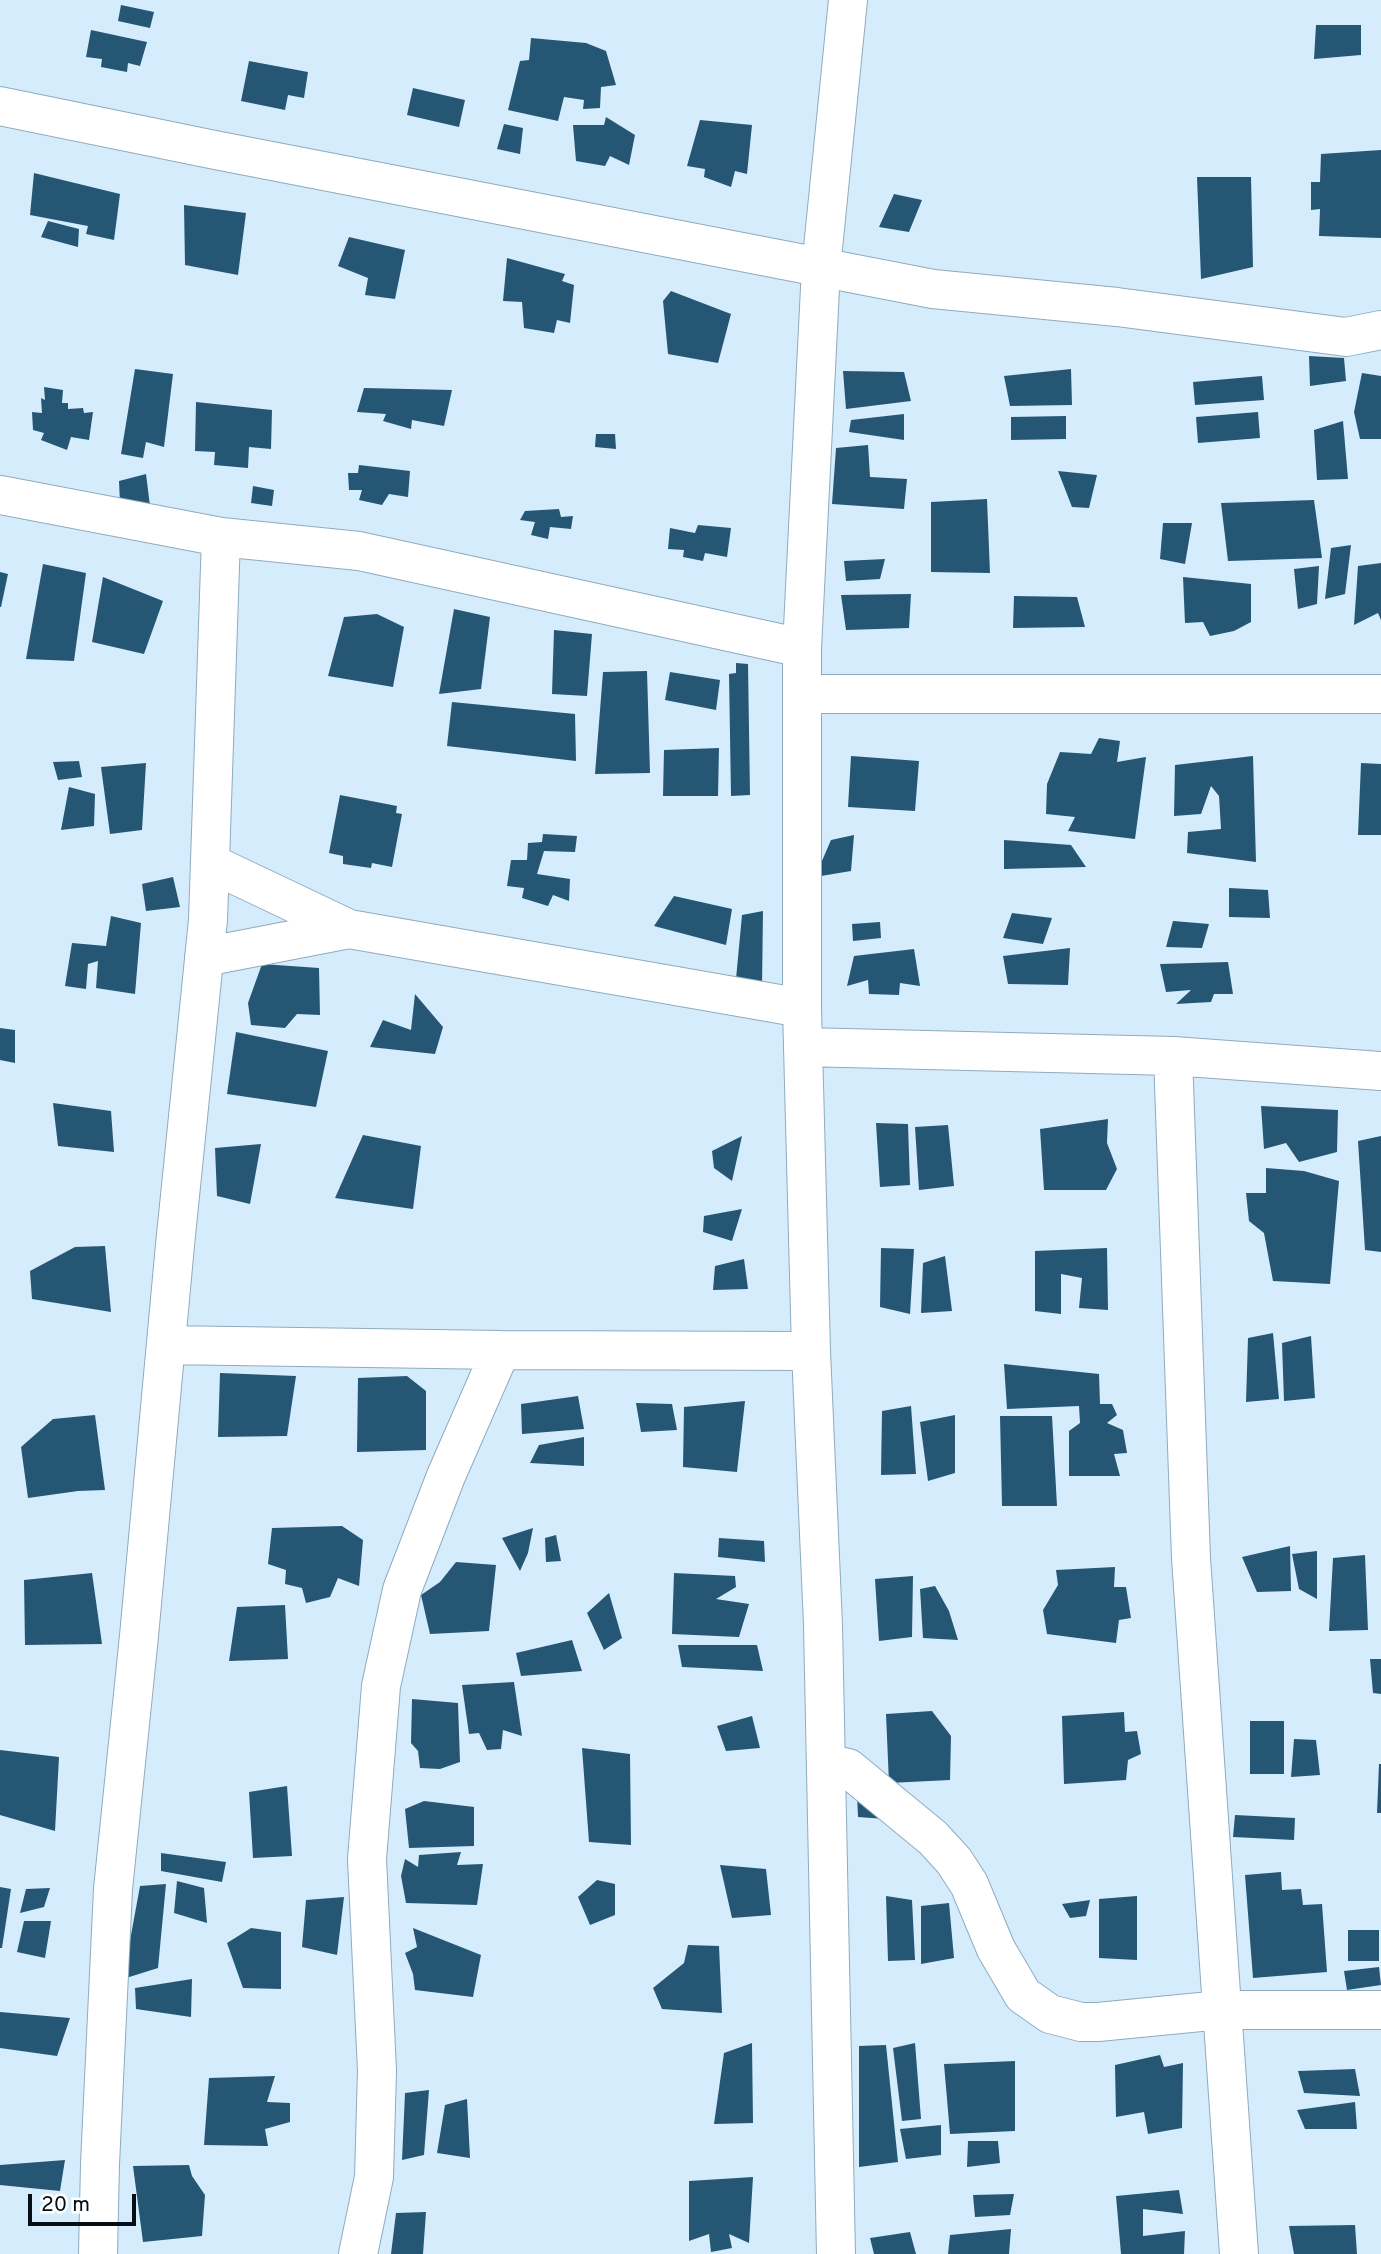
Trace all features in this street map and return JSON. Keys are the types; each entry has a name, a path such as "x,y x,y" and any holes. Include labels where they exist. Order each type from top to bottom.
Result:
{"street":[{"path":"836,2254 827,1763 811,1351 802,1008 802,648 821,268 848,0"},
{"path":"0,106 933,289 1130,309 1346,337 1381,330"},
{"path":"0,495 221,537 359,551 802,648"},
{"path":"99,2254 100,2164 113,1889 204,957 210,863 221,537"},
{"path":"803,694 1381,694"},
{"path":"210,863 349,929 802,1008"},
{"path":"204,957 349,929"},
{"path":"803,1047 1173,1056 1381,1071"},
{"path":"1173,1056 1191,1558 1240,2254"},
{"path":"166,1345 811,1351"},
{"path":"358,2254 374,2177 377,2071 367,1859 381,1686 402,1590 446,1476 500,1350"},
{"path":"827,1763 848,1768 933,1838 954,1861 969,1884 996,1948 1023,1995 1050,2014 1081,2022 1098,2022 1221,2010 1381,2010"}],"building":[{"path":"121,5 154,12 150,28 118,21"},
{"path":"1316,25 1361,25 1361,55 1314,59"},
{"path":"91,30 147,42 140,66 128,63 127,72 101,67 102,59 86,57"},
{"path":"531,38 586,43 606,51 616,85 601,87 600,108 583,109 584,100 564,97 558,121 508,110 520,61 529,60"},
{"path":"249,61 308,72 304,98 288,95 285,110 241,101"},
{"path":"413,88 465,100 459,127 407,115"},
{"path":"606,117 635,135 629,165 610,156 605,166 576,161 573,125 604,125"},
{"path":"700,120 752,125 747,174 735,171 731,187 704,177 705,169 687,166"},
{"path":"504,124 523,128 520,154 497,149"},
{"path":"1381,150 1381,238 1319,236 1320,209 1311,210 1311,182 1320,182 1321,154"},
{"path":"34,173 120,194 114,240 86,234 88,226 30,215"},
{"path":"1197,177 1251,177 1253,267 1201,279"},
{"path":"894,194 922,200 909,232 879,227"},
{"path":"184,205 246,213 238,275 185,265"},
{"path":"48,221 79,229 78,247 41,237"},
{"path":"349,237 405,250 395,299 365,295 368,278 338,266"},
{"path":"507,258 565,274 562,281 574,285 570,323 557,320 554,333 524,328 522,302 503,301"},
{"path":"671,291 731,314 718,363 668,354 663,301"},
{"path":"1309,356 1344,358 1346,381 1310,386"},
{"path":"135,369 173,374 164,447 146,442 143,458 121,454"},
{"path":"1071,369 1072,405 1010,406 1004,376"},
{"path":"843,371 904,372 911,401 846,409"},
{"path":"1362,373 1381,376 1381,439 1360,439 1354,412"},
{"path":"1262,376 1264,400 1195,405 1193,382"},
{"path":"44,387 63,390 62,403 68,403 68,409 83,408 84,413 93,412 89,440 71,437 67,450 41,440 44,433 33,430 32,412 42,413 41,398 45,400"},
{"path":"364,388 452,390 444,426 412,420 411,429 383,421 386,414 357,412"},
{"path":"196,402 272,410 271,449 249,447 248,468 214,465 215,452 195,451"},
{"path":"1258,412 1260,438 1198,443 1196,417"},
{"path":"904,414 904,440 849,432 851,420"},
{"path":"1066,416 1066,439 1011,440 1011,417"},
{"path":"1343,421 1348,479 1317,480 1314,430"},
{"path":"596,434 615,434 616,449 595,447"},
{"path":"868,445 870,477 907,479 904,509 832,504 836,448"},
{"path":"359,465 410,471 408,497 389,494 382,505 359,500 362,490 349,490 348,473 358,473"},
{"path":"1058,471 1097,475 1089,508 1072,507"},
{"path":"146,474 150,506 120,504 119,481"},
{"path":"253,486 274,490 272,506 251,503"},
{"path":"987,499 990,573 931,572 931,502"},
{"path":"1314,500 1322,558 1228,561 1221,503"},
{"path":"559,509 561,517 573,516 571,529 550,527 548,539 531,535 535,522 520,520 525,511"},
{"path":"1163,523 1192,523 1185,564 1160,559"},
{"path":"698,525 731,528 727,557 705,553 703,561 683,557 684,550 668,549 670,528 695,533"},
{"path":"1351,545 1345,594 1325,599 1331,548"},
{"path":"885,559 880,579 846,581 844,561"},
{"path":"1381,563 1381,620 1378,613 1354,625 1358,566"},
{"path":"43,564 86,573 74,661 26,659"},
{"path":"1319,566 1317,604 1298,609 1294,569"},
{"path":"0,572 8,574 1,607 0,607"},
{"path":"103,577 163,601 144,654 92,642"},
{"path":"1183,577 1251,584 1251,622 1234,631 1210,636 1203,622 1185,623"},
{"path":"911,594 909,628 846,630 841,595"},
{"path":"1014,596 1077,597 1085,627 1013,628"},
{"path":"454,609 490,617 481,689 439,694"},
{"path":"377,614 404,627 393,687 328,676 344,617"},
{"path":"554,630 592,634 587,696 552,694"},
{"path":"736,663 748,664 750,795 731,796 729,674 736,673"},
{"path":"647,671 650,773 595,774 603,672"},
{"path":"670,672 720,680 716,710 665,700"},
{"path":"452,702 575,714 576,761 447,746"},
{"path":"1099,738 1120,741 1117,762 1146,757 1135,839 1068,831 1075,817 1046,814 1047,784 1060,752 1091,754"},
{"path":"719,748 718,796 663,796 664,750"},
{"path":"851,756 919,761 915,811 848,807"},
{"path":"1253,756 1256,862 1187,853 1188,832 1221,829 1219,796 1211,786 1201,814 1174,816 1175,765"},
{"path":"79,761 82,777 58,780 53,762"},
{"path":"146,763 142,830 110,834 101,767"},
{"path":"1361,763 1381,764 1381,835 1358,835"},
{"path":"69,787 95,794 94,826 61,830"},
{"path":"340,795 397,806 396,813 402,814 392,867 372,863 371,868 343,864 343,856 329,853"},
{"path":"543,834 577,836 575,852 544,851 537,874 570,879 569,901 553,895 548,906 522,898 524,888 507,886 511,860 527,860 528,843 542,842"},
{"path":"854,835 851,871 815,877 831,840"},
{"path":"1004,840 1071,845 1086,867 1004,869"},
{"path":"173,877 180,907 146,911 142,884"},
{"path":"1229,888 1268,890 1270,918 1229,917"},
{"path":"674,896 732,909 726,945 654,926"},
{"path":"763,911 762,987 736,979 742,915"},
{"path":"1012,913 1052,918 1043,944 1003,938"},
{"path":"111,916 141,923 135,994 96,988 98,961 88,964 86,989 65,986 72,943 106,946"},
{"path":"1173,921 1209,924 1202,948 1166,947"},
{"path":"880,922 881,938 853,941 852,924"},
{"path":"1070,948 1068,985 1008,984 1003,956"},
{"path":"914,949 920,986 900,983 899,995 869,994 868,980 847,986 854,956"},
{"path":"1228,962 1233,994 1214,994 1211,1002 1176,1004 1191,990 1166,992 1160,964"},
{"path":"262,964 319,968 320,1015 297,1014 285,1028 251,1025 248,1003"},
{"path":"415,994 443,1027 435,1054 370,1047 383,1020 411,1030"},
{"path":"0,1028 15,1030 15,1063 0,1060"},
{"path":"236,1032 328,1051 316,1107 227,1094"},
{"path":"53,1103 111,1111 114,1152 58,1146"},
{"path":"1261,1106 1338,1110 1337,1152 1299,1162 1286,1143 1264,1149"},
{"path":"1108,1119 1107,1143 1117,1169 1106,1190 1044,1190 1040,1129"},
{"path":"876,1123 908,1124 910,1185 880,1187"},
{"path":"948,1125 954,1186 919,1190 915,1127"},
{"path":"363,1135 421,1146 413,1209 335,1198"},
{"path":"742,1136 732,1181 714,1168 712,1151"},
{"path":"1381,1136 1381,1252 1365,1250 1358,1141"},
{"path":"261,1144 250,1204 217,1196 215,1148"},
{"path":"1266,1168 1304,1171 1339,1181 1330,1284 1273,1281 1264,1233 1249,1221 1246,1193 1266,1193"},
{"path":"742,1209 732,1241 703,1232 704,1216"},
{"path":"105,1246 111,1312 32,1299 30,1271 75,1247"},
{"path":"881,1248 914,1249 910,1314 880,1307"},
{"path":"1107,1248 1108,1310 1079,1308 1082,1278 1061,1274 1061,1314 1035,1311 1035,1251"},
{"path":"945,1256 952,1311 921,1313 923,1263"},
{"path":"744,1259 748,1289 713,1290 715,1266"},
{"path":"1273,1333 1279,1399 1246,1402 1248,1338"},
{"path":"1311,1336 1315,1398 1284,1401 1282,1343"},
{"path":"1004,1364 1099,1374 1100,1404 1112,1404 1117,1415 1107,1423 1123,1430 1127,1453 1114,1454 1120,1476 1069,1476 1069,1431 1080,1423 1079,1406 1007,1409"},
{"path":"220,1373 296,1376 287,1436 218,1437"},
{"path":"407,1376 426,1391 426,1450 357,1452 358,1378"},
{"path":"578,1396 584,1429 522,1434 521,1404"},
{"path":"745,1401 737,1472 683,1467 684,1407"},
{"path":"636,1403 672,1404 677,1430 641,1432"},
{"path":"911,1406 916,1474 881,1475 882,1411"},
{"path":"95,1415 105,1490 28,1498 21,1447 53,1419"},
{"path":"955,1415 955,1473 928,1481 920,1422"},
{"path":"1000,1416 1052,1416 1057,1506 1002,1506"},
{"path":"584,1437 584,1466 530,1463 539,1445"},
{"path":"342,1526 363,1540 359,1586 338,1578 330,1597 306,1603 302,1588 285,1584 286,1570 268,1564 272,1528"},
{"path":"533,1528 528,1553 520,1571 502,1538"},
{"path":"556,1535 561,1561 546,1562 545,1538"},
{"path":"719,1538 764,1541 765,1562 718,1557"},
{"path":"1290,1546 1291,1591 1257,1592 1242,1557"},
{"path":"1317,1551 1317,1599 1299,1589 1292,1554"},
{"path":"1365,1555 1368,1630 1329,1631 1333,1558"},
{"path":"456,1562 496,1565 489,1631 430,1634 421,1595 440,1582"},
{"path":"1115,1567 1114,1587 1126,1587 1131,1618 1119,1620 1116,1643 1047,1634 1043,1610 1058,1585 1056,1570"},
{"path":"92,1573 102,1644 25,1645 24,1580"},
{"path":"674,1573 735,1576 736,1587 716,1599 749,1604 739,1637 672,1634"},
{"path":"913,1576 912,1637 879,1641 875,1579"},
{"path":"935,1586 949,1611 958,1640 923,1638 920,1589"},
{"path":"609,1593 622,1638 604,1650 587,1613"},
{"path":"285,1605 288,1659 229,1661 237,1607"},
{"path":"572,1640 582,1671 521,1676 516,1653"},
{"path":"678,1645 757,1645 763,1671 682,1667"},
{"path":"1370,1659 1381,1659 1381,1694 1373,1693"},
{"path":"514,1682 522,1736 503,1730 501,1749 487,1750 479,1733 469,1734 462,1685"},
{"path":"412,1699 458,1703 460,1762 440,1769 420,1768 418,1751 411,1743"},
{"path":"932,1711 951,1736 950,1780 889,1783 886,1714"},
{"path":"1124,1712 1125,1732 1137,1731 1141,1754 1128,1760 1126,1780 1064,1784 1062,1716"},
{"path":"752,1716 760,1748 726,1751 717,1726"},
{"path":"1250,1721 1284,1721 1284,1774 1250,1774"},
{"path":"1294,1739 1316,1740 1320,1775 1291,1777"},
{"path":"582,1748 630,1754 631,1845 589,1842"},
{"path":"0,1750 59,1757 55,1831 0,1815"},
{"path":"1379,1764 1381,1813 1377,1813"},
{"path":"287,1786 292,1856 253,1858 249,1792"},
{"path":"857,1794 899,1820 858,1817"},
{"path":"424,1801 474,1807 474,1846 409,1848 405,1809"},
{"path":"1235,1815 1295,1818 1294,1840 1233,1837"},
{"path":"461,1852 457,1865 483,1864 477,1905 406,1903 401,1876 405,1859 418,1867 419,1855"},
{"path":"161,1853 226,1862 222,1882 161,1871"},
{"path":"720,1865 766,1869 771,1915 732,1918"},
{"path":"1281,1872 1282,1890 1301,1889 1303,1905 1322,1904 1327,1972 1253,1978 1245,1875"},
{"path":"597,1880 615,1884 615,1915 590,1925 578,1897"},
{"path":"177,1881 204,1888 207,1923 174,1913"},
{"path":"166,1884 158,1968 123,1979 140,1886"},
{"path":"0,1887 11,1889 2,1948 0,1948"},
{"path":"50,1888 44,1907 20,1913 26,1889"},
{"path":"886,1896 912,1900 915,1960 888,1961"},
{"path":"1137,1896 1137,1960 1099,1958 1099,1899"},
{"path":"344,1897 337,1955 302,1947 306,1900"},
{"path":"1090,1900 1086,1916 1070,1918 1062,1904"},
{"path":"949,1903 954,1958 921,1964 921,1906"},
{"path":"24,1921 51,1921 45,1958 17,1952"},
{"path":"251,1928 281,1932 281,1989 243,1988 227,1943"},
{"path":"413,1928 481,1955 473,1997 415,1990 413,1974 405,1953 417,1947"},
{"path":"1348,1930 1379,1930 1379,1961 1348,1961"},
{"path":"688,1945 719,1946 722,2013 662,2009 653,1988 684,1963"},
{"path":"1379,1967 1381,1985 1347,1990 1344,1971"},
{"path":"192,1979 191,2017 136,2009 135,1988"},
{"path":"0,2012 70,2018 57,2056 0,2048"},
{"path":"752,2043 753,2123 714,2124 724,2053"},
{"path":"915,2043 921,2119 902,2121 893,2048"},
{"path":"886,2045 898,2162 859,2167 859,2046"},
{"path":"1160,2055 1164,2067 1183,2063 1182,2128 1148,2134 1144,2112 1116,2117 1115,2065"},
{"path":"1015,2061 1015,2131 950,2134 944,2064"},
{"path":"1355,2069 1360,2096 1304,2093 1298,2071"},
{"path":"275,2076 267,2102 290,2103 290,2122 265,2129 268,2146 204,2145 209,2078"},
{"path":"429,2090 424,2155 402,2160 405,2093"},
{"path":"467,2099 470,2158 437,2153 445,2105"},
{"path":"1355,2102 1357,2129 1305,2129 1297,2110"},
{"path":"941,2125 941,2155 906,2159 900,2129"},
{"path":"968,2141 998,2141 1000,2163 967,2167"},
{"path":"65,2160 60,2191 0,2185 0,2165"},
{"path":"189,2165 192,2176 205,2195 202,2236 143,2242 133,2166"},
{"path":"753,2177 749,2243 729,2234 732,2248 711,2252 709,2234 689,2241 689,2181"},
{"path":"1179,2190 1183,2214 1143,2209 1143,2236 1185,2231 1184,2254 1121,2254 1116,2196"},
{"path":"1014,2194 1010,2215 975,2217 973,2195"},
{"path":"426,2212 423,2254 391,2254 396,2213"},
{"path":"1355,2225 1357,2254 1294,2254 1289,2226"},
{"path":"1011,2229 1009,2254 948,2254 950,2235"},
{"path":"910,2232 916,2254 874,2254 870,2238"}]}
